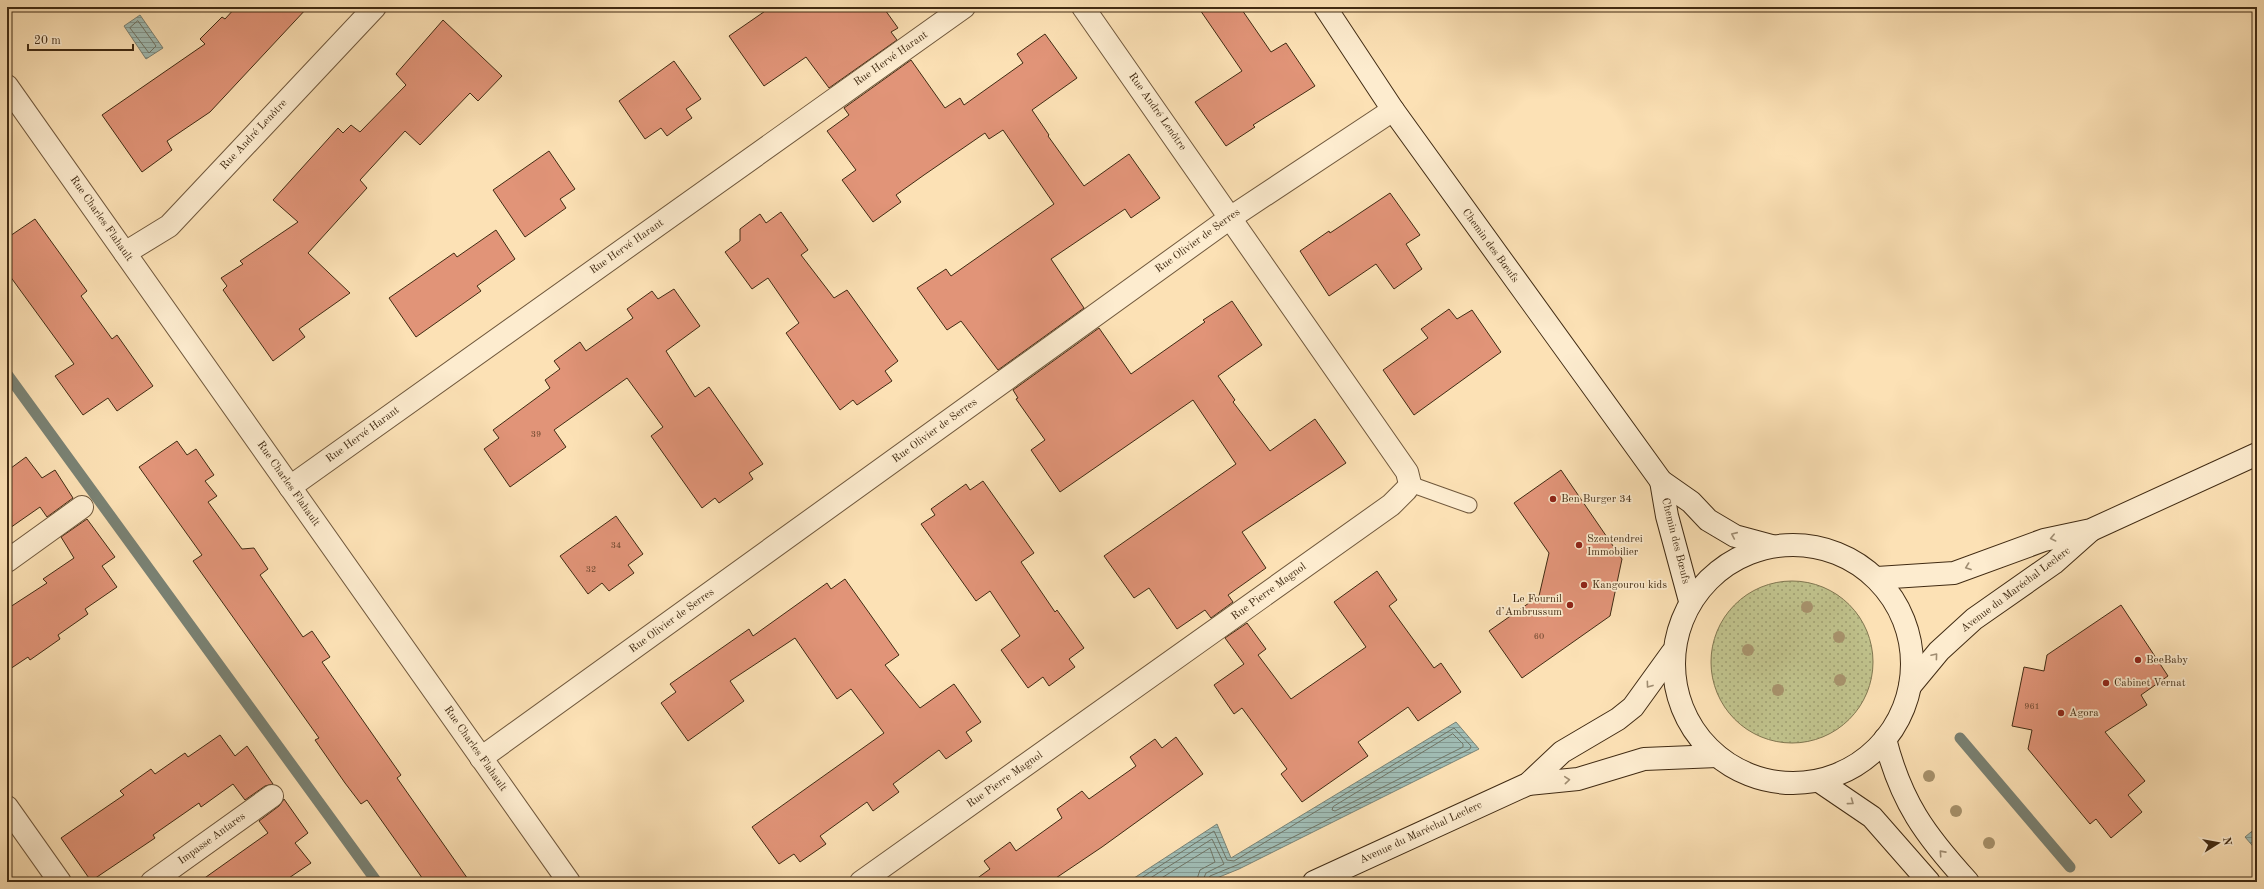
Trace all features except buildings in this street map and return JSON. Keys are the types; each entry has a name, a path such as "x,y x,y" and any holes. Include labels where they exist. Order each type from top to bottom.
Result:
{"street":[{"name":"Rue André Lenôtre","path":"125,252 169,226 375,7"},
{"name":"Rue Hervé Harant","path":"290,487 964,7"},
{"name":"Rue André Lenôtre","path":"1083,7 1230,218"},
{"name":"Chemin des Bœufs","path":"1325,7 1393,110 1661,481 1691,502 1708,520 1735,536 1772,546"},
{"name":"Rue Charles Flahault","path":"7,86 569,882"},
{"name":"Rue Olivier de Serres","path":"481,758 1230,218 1393,110"},
{"path":"1230,218 1407,472 1410,484"},
{"name":"Avenue du Maréchal Leclerc","path":"1877,578 1954,573 2044,540 2091,530 2257,454"},
{"name":"Chemin des Bœufs","path":"1661,481 1667,516 1690,601"},
{"name":"Rue Pierre Magnol","path":"861,882 1391,505 1410,484"},
{"path":"7,561 82,507"},
{"name":"Avenue du Maréchal Leclerc","path":"1910,686 1939,652 1974,619 2054,563 2091,530"},
{"path":"1794,544 1817,546 1839,554 1859,564 1877,578 1892,597 1899,610 1910,639 1912,663 1910,686 1903,710 1886,740 1862,762 1834,777 1797,784 1761,779 1735,769 1717,756 1701,741 1689,723 1680,703 1674,682 1672,653 1681,620 1690,601 1707,580 1733,560 1752,551 1772,546 1794,544"},
{"name":"Avenue du Maréchal Leclerc","path":"1314,882 1528,784 1562,752 1618,719 1633,707 1672,653"},
{"path":"1886,740 1893,770 1909,805 1934,844 1968,882"},
{"name":"Avenue du Maréchal Leclerc","path":"1528,784 1578,779 1644,759 1717,756"},
{"path":"1819,781 1872,817 1929,882"},
{"name":"Impasse Antares","path":"152,882 272,796"},
{"path":"7,808 60,882"}],"lane":[{"path":"1410,484 1469,505"}],"green space":[{"path":"1784,581 1800,581 1816,584 1830,590 1843,599 1855,611 1864,624 1870,638 1873,662 1872,678 1864,700 1855,713 1843,725 1830,734 1816,740 1800,743 1784,743 1768,740 1754,734 1741,725 1729,713 1720,700 1714,686 1711,670 1711,654 1714,638 1720,624 1729,611 1741,599 1754,590 1768,584"}],"water":[{"path":"140,15 163,48 146,59 124,26"},
{"path":"1456,722 1479,749 1239,869 1207,882 1128,882 1217,824 1231,858"},
{"path":"2257,827 2257,851 2245,837"}],"waterway":[{"path":"7,374 377,882"},
{"path":"1960,738 2070,867"}],"place":[{"name":"Ben Burger 34","path":"1553,499"},
{"name":"Szentendrei Immobilier","path":"1579,545"},
{"name":"Kangourou kids","path":"1584,585"},
{"name":"Le Fournil d’Ambrussum","path":"1570,605"},
{"name":"BeeBaby","path":"2138,660"},
{"name":"Cabinet Vernat","path":"2106,683"},
{"name":"Agora","path":"2061,713"}]}
